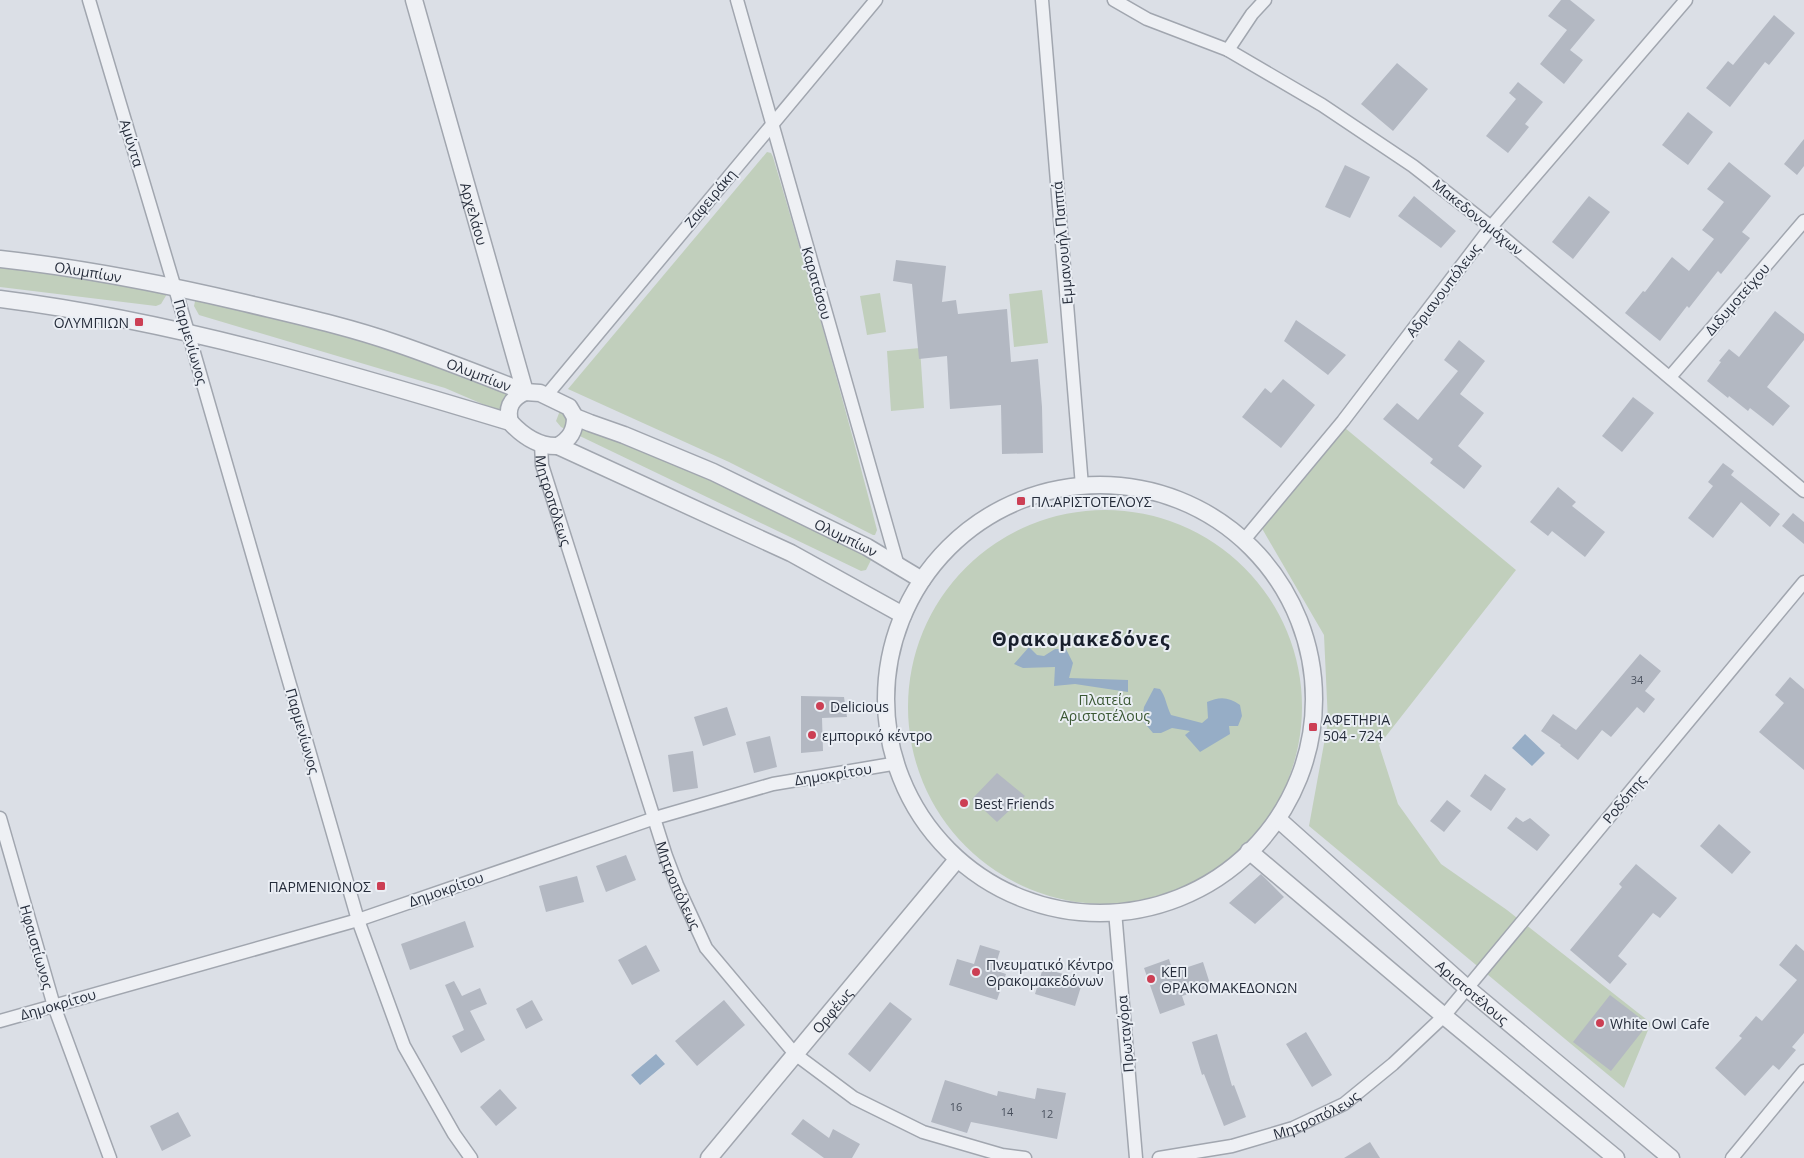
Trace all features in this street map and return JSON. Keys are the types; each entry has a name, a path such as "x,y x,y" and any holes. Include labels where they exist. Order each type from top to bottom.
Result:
{"street":[{"name":"Αμύντα","path":"89,0 175,287"},
{"name":"Αρχελάου","path":"414,0 525,392"},
{"name":"Καρατάσου","path":"737,0 898,566"},
{"name":"Ζαφειράκη","path":"546,396 876,0"},
{"name":"Εμμανουήλ Παππά","path":"1042,0 1082,486"},
{"name":"Μακεδονομάχων","path":"1114,0 1147,19 1228,50 1322,106 1413,166 1491,227 1804,491"},
{"path":"1228,50 1252,14 1265,0"},
{"name":"Αδριανουπόλεως","path":"1244,540 1343,421 1491,227 1686,0"},
{"name":"Διδυμοτείχου","path":"1670,377 1804,221"},
{"name":"Ολυμπίων","path":"0,259 175,287 352,330 453,364 525,392 546,396 569,408 575,417 713,472 829,528 922,580"},
{"name":"Παρμενίωνος","path":"175,287 358,920 404,1046 454,1134 471,1158"},
{"path":"0,299 58,306 188,332 281,354 510,422 528,438 550,446 558,446 791,553 904,615"},
{"path":"510,422 508,415 510,405 518,396 525,392"},
{"name":"Μητροπόλεως","path":"558,446 566,441 572,433 575,417"},
{"name":"Μητροπόλεως","path":"541,443 542,465 655,818 677,885 706,948 795,1054 854,1098 923,1132 1002,1155 1025,1158"},
{"path":"1082,486 1110,486 1165,496 1188,505 1244,540 1275,571 1303,619 1316,670 1313,727 1295,802 1249,851 1186,891 1162,901 1115,911 1058,904 1011,893 955,862 931,840 907,803 892,764 887,744 884,710 888,658 904,615 922,580 965,534 1021,501 1082,486"},
{"name":"Ροδόπης","path":"1444,1016 1804,582"},
{"name":"Δημοκρίτου","path":"0,1020 358,920 655,818 773,784 892,764"},
{"name":"Ηφαιστίωνος","path":"0,818 54,1006 110,1158"},
{"name":"Αριστοτέλους","path":"1279,820 1467,988 1672,1158"},
{"path":"1249,851 1616,1158"},
{"name":"Ορφέως","path":"709,1158 955,862"},
{"name":"Πρωταγόρα","path":"1115,911 1136,1158"},
{"name":"Μητροπόλεως","path":"1159,1158 1232,1146 1293,1128 1344,1104 1393,1064 1444,1016"},
{"path":"1732,1158 1804,1071"}],"green space":[{"path":"767,152 771,153 773,157 827,343 877,530 875,535 729,462 568,389"},
{"path":"0,258 164,285 167,294 161,304 156,306 0,287"},
{"path":"1042,290 1048,343 1014,347 1009,294"},
{"path":"197,292 315,316 525,392 508,415 445,388 199,315 194,306"},
{"path":"880,293 886,332 867,335 860,296"},
{"path":"920,348 924,408 891,411 887,351"},
{"path":"561,408 875,552 866,570 861,571 561,427 556,421"},
{"path":"1345,428 1516,570 1379,745 1398,804 1441,864 1507,910 1651,1023 1624,1088 1309,826 1328,722 1324,635 1260,525"},
{"name":"Πλατεία Αριστοτέλους","path":"1105,510 1143,514 1162,518 1180,525 1214,543 1244,568 1269,598 1287,632 1294,650 1298,669 1302,707 1298,745 1294,764 1287,782 1269,816 1244,846 1214,871 1180,889 1162,896 1143,900 1105,904 1067,900 1048,896 1030,889 996,871 966,846 941,816 923,782 916,764 912,745 908,707 912,669 916,650 923,632 941,598 966,568 996,543 1030,525 1048,518 1067,514"}],"water":[{"path":"1029,647 1037,655 1044,656 1055,649 1066,649 1073,663 1069,678 1128,680 1128,692 1075,684 1054,686 1055,667 1023,668 1014,664"},
{"path":"1154,688 1160,689 1162,692 1171,715 1202,723 1208,718 1207,702 1224,698 1240,705 1242,716 1238,726 1229,726 1230,734 1200,752 1185,735 1190,731 1172,728 1161,733 1153,733 1142,720 1144,707"},
{"path":"1525,734 1545,753 1532,766 1512,748"},
{"path":"656,1054 665,1064 640,1085 631,1075"}],"building":[{"path":"1561,0 1570,0 1595,20 1570,50 1583,60 1564,84 1540,64 1567,30 1548,16"},
{"path":"1774,15 1795,33 1769,65 1765,62 1730,107 1706,88 1728,61 1733,65"},
{"path":"1397,63 1428,89 1393,131 1361,104"},
{"path":"1518,82 1543,102 1525,124 1529,127 1508,153 1486,136 1516,99 1509,93"},
{"path":"1688,112 1713,132 1688,165 1662,145"},
{"path":"1804,139 1804,166 1797,175 1784,164"},
{"path":"1729,162 1771,196 1742,232 1750,238 1721,274 1718,271 1689,308 1687,306 1660,341 1625,313 1643,291 1645,292 1672,257 1689,271 1714,239 1702,230 1724,202 1707,189"},
{"path":"1345,165 1370,177 1350,218 1325,207"},
{"path":"1414,196 1456,231 1441,248 1398,216"},
{"path":"1589,196 1610,212 1573,259 1552,242"},
{"path":"896,260 946,266 942,302 956,300 958,314 1007,309 1011,362 1038,359 1043,453 1002,454 1001,405 950,409 947,356 919,359 912,284 893,281"},
{"path":"1775,311 1804,334 1804,340 1767,387 1790,406 1773,426 1750,408 1748,411 1729,396 1728,398 1707,381 1729,349 1739,357"},
{"path":"1296,320 1346,355 1328,375 1284,341"},
{"path":"1459,340 1485,361 1460,394 1484,413 1458,446 1482,466 1464,489 1430,463 1433,459 1383,419 1397,403 1418,420 1458,371 1444,360"},
{"path":"1283,379 1315,405 1281,448 1242,417 1265,388 1271,393"},
{"path":"1633,397 1654,413 1622,452 1602,436"},
{"path":"1723,463 1734,471 1731,475 1780,514 1770,527 1741,502 1713,538 1688,518 1713,486 1708,482"},
{"path":"1558,487 1576,502 1572,506 1605,532 1585,557 1552,531 1548,536 1530,522"},
{"path":"1793,513 1804,522 1804,544 1782,526"},
{"path":"1640,654 1661,671 1645,691 1655,699 1644,713 1637,707 1611,737 1602,730 1578,760 1541,731 1553,714 1576,730"},
{"path":"1790,677 1804,689 1804,770 1759,732 1784,703 1775,695"},
{"name":"εμπορικό κέντρο","path":"801,696 844,697 847,717 822,718 823,751 801,753"},
{"path":"727,707 736,735 703,746 694,717"},
{"path":"770,736 777,767 754,773 746,742"},
{"path":"693,751 698,788 673,792 668,755"},
{"path":"997,773 1025,796 997,822 972,799"},
{"path":"1485,774 1506,789 1491,811 1470,796"},
{"path":"1447,800 1461,811 1444,832 1430,821"},
{"path":"1516,817 1523,822 1530,818 1550,835 1537,851 1507,828"},
{"path":"1719,824 1751,852 1732,874 1700,846"},
{"path":"626,855 636,880 606,892 596,866"},
{"path":"1636,864 1677,898 1660,918 1653,913 1618,956 1627,964 1610,984 1570,950 1622,887 1619,884"},
{"path":"1261,874 1284,897 1255,924 1229,903"},
{"path":"577,876 584,902 546,912 539,886"},
{"path":"465,921 474,947 410,970 401,944"},
{"path":"1796,944 1804,951 1804,1033 1792,1047 1796,1050 1779,1070 1773,1065 1745,1096 1715,1068 1742,1038 1739,1036 1756,1016 1762,1021 1797,980 1779,965"},
{"path":"646,945 660,971 632,985 618,960"},
{"name":"Πνευματικό Κέντρο Θρακομακεδόνων","path":"980,945 1000,951 994,970 1006,974 997,1000 949,985 957,959 974,964"},
{"path":"1169,959 1173,972 1203,962 1211,987 1182,996 1185,1005 1160,1014 1144,968"},
{"path":"1043,968 1083,980 1075,1006 1035,994"},
{"path":"454,981 462,996 480,988 487,1004 470,1011 485,1040 461,1053 452,1036 464,1030 445,985"},
{"path":"1610,995 1648,1024 1611,1071 1573,1042"},
{"path":"532,1000 543,1020 526,1029 516,1009"},
{"path":"724,1000 745,1025 697,1066 675,1041"},
{"path":"890,1002 912,1019 870,1072 848,1054"},
{"path":"1306,1032 1332,1075 1312,1087 1286,1044"},
{"path":"1217,1034 1232,1086 1234,1085 1246,1117 1224,1126 1204,1074 1202,1075 1192,1042"},
{"path":"945,1080 997,1096 998,1091 1035,1099 1037,1088 1066,1093 1057,1139 971,1122 967,1133 931,1122"},
{"path":"500,1089 517,1108 496,1126 480,1107"},
{"path":"178,1112 191,1136 162,1151 150,1126"},
{"path":"803,1119 829,1138 833,1129 860,1144 852,1158 824,1158 791,1134"},
{"path":"1370,1142 1380,1158 1344,1158"}],"place":[{"name":"ΟΛΥΜΠΙΩΝ","path":"139,322"},
{"name":"ΠΛ.ΑΡΙΣΤΟΤΕΛΟΥΣ","path":"1021,501"},
{"name":"Delicious","path":"820,706"},
{"name":"ΑΦΕΤΗΡΙΑ 504 - 724","path":"1313,727"},
{"name":"εμπορικό κέντρο","path":"812,735"},
{"name":"Best Friends","path":"964,803"},
{"name":"ΠΑΡΜΕΝΙΩΝΟΣ","path":"381,886"},
{"name":"Πνευματικό Κέντρο Θρακομακεδόνων","path":"976,972"},
{"name":"ΚΕΠ ΘΡΑΚΟΜΑΚΕΔΟΝΩΝ","path":"1151,979"},
{"name":"White Owl Cafe","path":"1600,1023"}],"district":[{"name":"Θρακομακεδόνες","path":"1081,639"}]}
